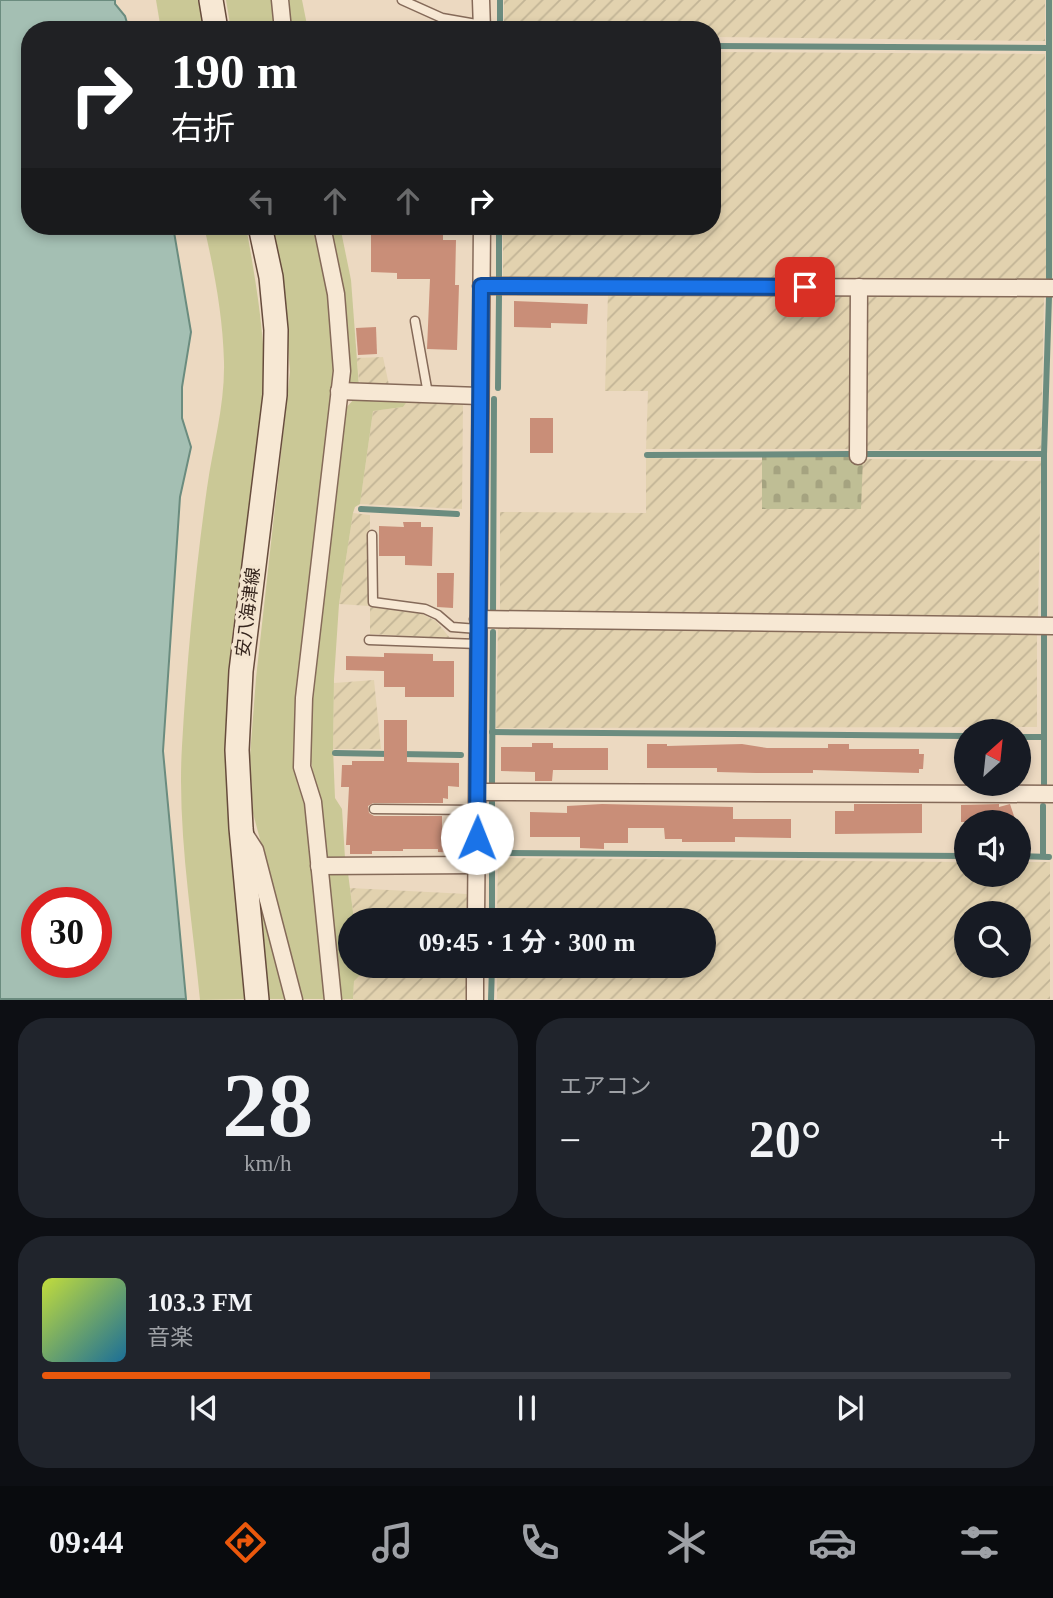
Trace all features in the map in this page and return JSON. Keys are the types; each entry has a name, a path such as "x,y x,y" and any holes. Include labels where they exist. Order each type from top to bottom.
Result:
{"main road":[{"path":"211,0 214,21"},
{"name":"安八海津線","path":"257,999 241,828 237,750 241,671 275,395 276,330 271,277 262,235"}],"street":[{"path":"280,0 282,21"},
{"path":"481,0 482,21"},
{"path":"324,235 336,294 342,371 304,698 303,766 313,802 332,999"},
{"path":"476,908 482,235"},
{"path":"481,286 1053,288"},
{"path":"858,456 859,287"},
{"path":"340,391 479,396"},
{"path":"478,631 1053,626"},
{"path":"478,792 1053,794"},
{"path":"241,828 255,850 294,999"},
{"path":"319,866 477,865"},
{"path":"475,978 475,999"}],"lane":[{"path":"402,0 455,21"},
{"path":"415,321 429,394"},
{"path":"372,535 373,602 425,609 438,615 452,627 478,631"},
{"path":"369,640 478,631"},
{"path":"374,809 478,810"}],"shaded area":[{"path":"0,0 115,0 126,21 21,21 21,235 175,235 191,332 182,387 182,418 191,447 180,497 163,751 186,999 0,999"},
{"path":"156,0 201,0 204,21 160,21"},
{"path":"226,0 272,0 276,21 230,21"},
{"path":"288,0 302,0 306,21 289,21"},
{"path":"504,0 1045,0 1045,41 721,37 721,21 504,21"},
{"path":"721,52 1045,54 1046,281 503,277 503,235 721,235"},
{"path":"206,235 248,235 258,296 265,391 261,447 232,640 227,713 228,795 245,999 200,1000 186,873 181,777 192,617 209,472 224,378 220,310"},
{"path":"273,235 320,235 330,291 336,362 300,696 297,783 309,817 327,999 302,999 253,813 250,756 256,678 290,372 285,304"},
{"path":"330,235 342,235 351,280 359,387 348,384"},
{"path":"608,293 843,293 852,298 851,449 646,449 648,391 605,391"},
{"path":"870,295 1044,297 1041,449 863,450 866,301"},
{"path":"383,357 389,385 364,385 359,381 357,358"},
{"path":"355,398 409,399 403,407 373,411 360,504 355,507 353,513 339,604 334,679 335,798 342,809 345,858 328,859 324,854 319,802 310,756 313,696 345,409"},
{"path":"409,399 463,402 462,509 360,504 373,411 403,407"},
{"path":"646,458 762,460 762,509 863,459 1041,461 1038,620 500,619 500,512 646,513"},
{"path":"353,513 370,515 369,606 339,604"},
{"path":"370,607 422,614 436,621 450,638 370,634"},
{"path":"498,628 1037,631 1037,727 1031,727 1031,719 954,719 954,727 496,728"},
{"path":"374,680 381,749 333,749 334,683"},
{"path":"498,858 954,862 954,887 1031,887 1031,862 1050,862 1050,999 497,999 497,978 716,978 716,908 497,908"},
{"path":"348,873 352,908 338,908 338,978 357,978 354,981 353,999 339,999 327,880 330,874"},
{"path":"256,881 289,999 269,999"},
{"path":"350,888 467,894 467,908 352,908"},
{"path":"467,978 467,999 353,1000 354,980"}],"green space":[{"path":"762,456 863,457 861,509 762,509"}],"building":[{"path":"371,235 443,235 443,240 456,240 455,285 459,285 457,350 427,349 430,279 397,279 397,273 371,272"},
{"path":"514,301 588,304 587,324 551,323 551,328 514,327"},
{"path":"376,327 377,354 358,355 356,328"},
{"path":"530,418 553,418 553,453 530,453"},
{"path":"403,522 421,522 421,527 433,527 432,566 405,565 405,556 379,556 379,526 404,527"},
{"path":"437,573 454,573 453,608 437,607"},
{"path":"384,653 433,654 433,661 454,661 454,697 405,697 405,687 384,687 384,671 346,670 346,656 384,657"},
{"path":"384,720 407,720 407,762 459,763 459,787 448,786 448,799 443,798 443,803 373,803 368,806 369,813 374,816 442,816 442,831 461,831 461,853 438,852 438,849 403,849 350,854 350,845 346,845 349,787 341,787 342,765 352,765 352,761 384,761"},
{"path":"532,743 553,743 553,748 608,748 608,770 553,770 552,781 535,781 535,772 501,771 501,747 532,747"},
{"path":"647,744 828,748 828,744 849,744 849,749 919,749 919,754 924,754 923,769 919,769 919,773 813,770 813,773 717,772 717,768 647,768"},
{"path":"602,804 733,807 733,819 791,819 791,838 735,837 735,842 682,842 682,839 665,839 664,828 628,828 628,843 604,843 604,849 580,848 580,837 530,837 530,812 567,813 567,806"},
{"path":"854,804 922,804 922,833 835,834 835,811 854,811"},
{"path":"999,804 999,807 1010,804 1012,810 961,810 961,805"}],"waterway":[{"path":"500,0 500,21"},
{"path":"1049,0 1049,278"},
{"path":"721,46 1049,48"},
{"path":"499,235 499,278"},
{"path":"498,388 499,296"},
{"path":"1044,617 1044,454 1049,297"},
{"path":"493,616 494,399"},
{"path":"647,455 851,454"},
{"path":"865,454 1044,454"},
{"path":"361,509 457,514"},
{"path":"492,785 493,632"},
{"path":"1044,636 1044,789"},
{"path":"492,732 954,736"},
{"path":"1031,737 1044,737"},
{"path":"335,753 389,754"},
{"path":"400,754 461,755"},
{"path":"492,802 492,908"},
{"path":"1043,806 1043,856"},
{"path":"492,853 954,856"},
{"path":"1031,856 1049,857"},
{"path":"491,1000 492,978"}],"route":[{"path":"477,838 481,286 805,287"}]}
